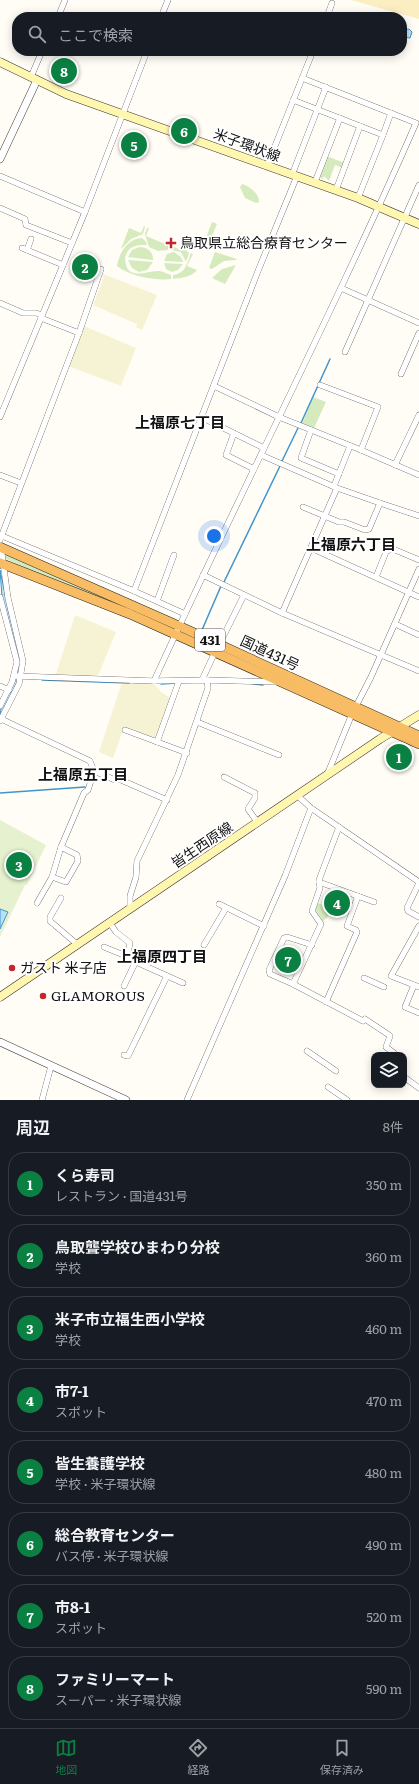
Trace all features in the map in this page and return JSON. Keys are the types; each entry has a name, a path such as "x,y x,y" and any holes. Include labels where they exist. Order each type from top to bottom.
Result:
{"highway":[{"name":"国道431号","path":"1,542 177,630 396,730 419,744"},
{"name":"国道431号","path":"2,564 130,614 177,630"},
{"name":"国道431号","path":"217,648 283,682 354,711"},
{"name":"国道431号","path":"396,730 419,736"}],"main road":[{"name":"米子環状線","path":"0,62 66,94 294,176 315,182 379,206 419,224"},
{"name":"皆生西原線","path":"0,997 326,776 419,715"}],"street":[{"path":"60,12 65,0"},
{"path":"163,12 168,0"},
{"path":"329,12 332,3"},
{"path":"0,159 34,78 41,56"},
{"path":"0,417 2,405 85,212 145,56"},
{"path":"267,166 311,56"},
{"path":"302,78 416,123"},
{"path":"134,591 294,176 326,87"},
{"path":"293,100 383,135"},
{"path":"358,198 391,113"},
{"path":"154,681 203,575 341,288 419,116"},
{"path":"315,182 340,118"},
{"path":"336,190 360,126"},
{"path":"0,176 85,212"},
{"path":"345,352 419,185"},
{"path":"0,208 25,218 25,224 27,226 72,243"},
{"path":"31,239 24,249 63,265"},
{"path":"9,621 2,564 1,542 21,483 79,333 101,269"},
{"path":"341,288 419,323"},
{"path":"0,303 23,313 36,313 41,317 79,333"},
{"path":"401,374 419,333"},
{"path":"214,386 279,418 361,450 419,475"},
{"path":"320,386 378,407 361,450"},
{"path":"395,465 419,415"},
{"path":"202,417 264,448"},
{"path":"311,430 301,458 339,474"},
{"path":"234,434 226,455 254,469"},
{"path":"282,613 325,516 350,446"},
{"path":"261,455 336,487 419,516"},
{"path":"0,475 21,483"},
{"path":"303,507 367,530 370,528 380,503"},
{"path":"1,542 134,591 185,614"},
{"path":"311,548 419,597"},
{"path":"376,578 386,552 389,550 393,549 419,560"},
{"path":"157,601 174,555"},
{"path":"326,776 419,569"},
{"path":"203,575 282,613 382,654 419,671"},
{"path":"130,908 130,896 136,878 137,861 167,800 187,753 208,688 205,680 217,648 244,595"},
{"path":"0,597 22,654 18,676 0,720 90,761 94,771 88,790 84,793 61,847 52,877 37,903"},
{"path":"395,624 419,635"},
{"path":"18,676 154,681 205,680 283,682"},
{"path":"0,706 18,676"},
{"path":"157,742 179,681"},
{"path":"0,686 9,690"},
{"path":"197,722 279,755"},
{"path":"125,730 187,753"},
{"path":"94,771 115,780 121,780 167,800"},
{"path":"224,777 255,793 255,798 248,809 258,823"},
{"path":"298,796 311,808 419,882 406,908 408,911 419,917"},
{"path":"187,1100 264,926 311,808"},
{"path":"293,984 321,924 312,911 320,888 318,880 339,827"},
{"path":"52,877 66,882 78,861 77,855 61,847"},
{"path":"319,882 374,902"},
{"path":"326,1002 356,932 356,930 347,926 358,896"},
{"path":"61,898 50,917 50,921 78,945"},
{"path":"219,904 264,926"},
{"path":"204,945 226,908"},
{"path":"110,923 116,932 130,943 126,956"},
{"path":"419,926 391,976 417,986 405,1006 419,1013"},
{"path":"312,945 287,937 283,938 269,972 364,1020 389,1035 390,1036 386,1047 393,1052"},
{"path":"104,947 183,983"},
{"path":"124,986 136,962"},
{"path":"124,1055 128,1056 167,976"},
{"path":"364,978 384,987"},
{"path":"0,1042 126,1100"},
{"path":"308,1051 336,1071"},
{"path":"42,1100 51,1066"},
{"path":"407,1079 419,1088"},
{"path":"328,1087 347,1100"}],"shaded area":[{"path":"103,274 157,295 142,330 136,327 137,324 93,305 104,277 102,276"},
{"path":"84,326 136,348 121,386 68,366"},
{"path":"75,615 116,632 97,678 55,677"},
{"path":"122,682 153,683 162,693 171,698 156,738 154,739 124,727 113,758 99,752"}],"green space":[{"path":"326,156 345,163 343,168 335,165 329,181 324,176 323,179 319,177"},
{"path":"242,184 254,191 258,196 259,202 256,203 245,198 240,187"},
{"path":"212,222 217,224 208,245 204,243"},
{"path":"144,226 143,234 131,239 121,249 129,228 141,233"},
{"path":"147,228 149,228 146,236 170,246 168,250 158,251 149,247 145,234"},
{"path":"142,238 147,245 140,245 128,250 125,258 126,266 133,273 138,274 160,271 171,275 171,279 143,277 128,273 117,266 122,251 128,243"},
{"path":"172,246 181,250 182,246 188,249 187,252 189,253 186,262 181,252 171,250"},
{"path":"139,247 149,250 152,254 153,260 128,257 132,250"},
{"path":"174,252 181,257 183,262 164,261 167,254"},
{"path":"215,252 237,259 224,261 212,269 209,268"},
{"path":"191,253 193,254 187,266 197,270 189,276 173,279 173,275 180,273 185,268"},
{"path":"128,260 153,262 147,270 139,272 132,268"},
{"path":"164,263 183,264 178,270 172,272 166,269"},
{"path":"236,265 225,284 212,278 222,269"},
{"path":"313,397 326,402 314,428 302,424"},
{"path":"6,554 110,599 146,617 52,580 6,559"},
{"path":"0,820 46,845 0,937"},
{"path":"318,903 331,909 327,918 323,921 315,909"}],"sand":[{"path":"351,0 419,0 419,19 407,16 407,12 394,12"}],"water":[{"path":"407,29 409,29 412,32 410,38 407,37"},
{"path":"0,570 9,613 21,657 17,683 0,716 4,699 17,672 2,597"},
{"path":"0,909 8,912 0,929"}],"waterway":[{"path":"301,423 330,359"},
{"path":"282,461 298,428"},
{"path":"224,582 280,466"},
{"path":"202,630 221,586"},
{"path":"42,680 129,683"},
{"path":"161,684 177,683"},
{"path":"253,684 263,685"},
{"path":"0,793 85,787"}],"place":[{"name":"ファミリーマート","path":"64,71"},
{"name":"総合教育センター","path":"184,131"},
{"name":"皆生養護学校","path":"134,145"},
{"name":"鳥取県立総合療育センター","path":"171,243"},
{"name":"鳥取聾学校ひまわり分校","path":"85,267"},
{"name":"くら寿司","path":"399,757"},
{"name":"米子市立福生西小学校","path":"19,865"},
{"name":"市7-1","path":"337,903"},
{"name":"市8-1","path":"288,960"},
{"name":"ガスト 米子店","path":"12,968"},
{"name":"GLAMOROUS","path":"43,996"}],"district":[{"name":"上福原七丁目","path":"180,423"},
{"name":"上福原六丁目","path":"351,545"},
{"name":"上福原五丁目","path":"83,775"},
{"name":"上福原四丁目","path":"162,957"}]}
